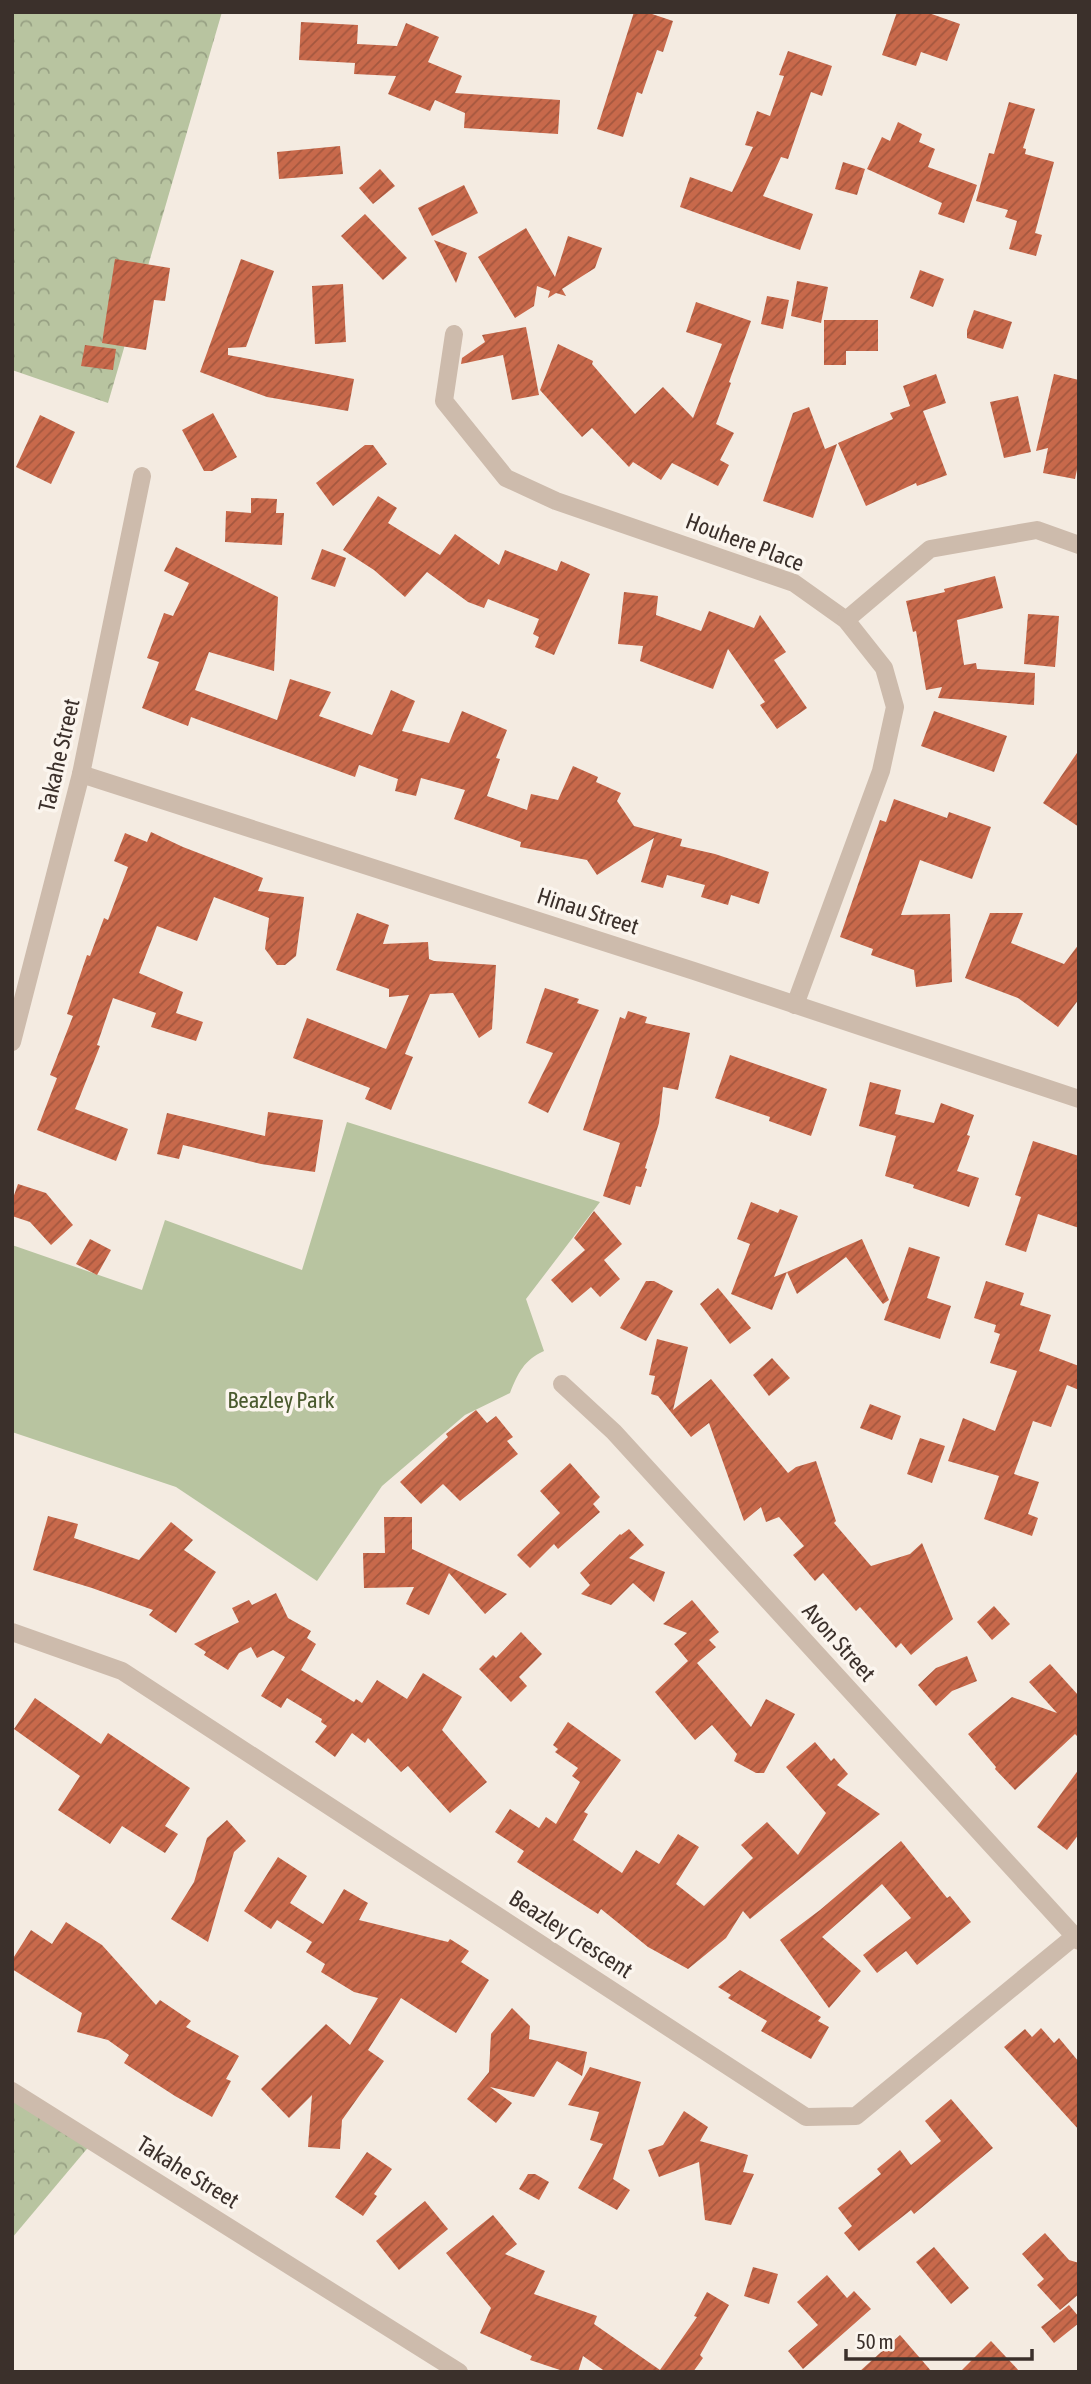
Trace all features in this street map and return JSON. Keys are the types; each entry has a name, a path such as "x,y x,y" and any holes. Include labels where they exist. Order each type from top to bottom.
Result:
{"street":[{"name":"Houhere Place","path":"454,334 444,401 506,478 556,501 794,583 846,620 884,668 895,708 881,771 795,1005"},
{"name":"Takahe Street","path":"12,1042 81,774 142,476"},
{"path":"846,620 930,549 1037,530 1079,545"},
{"name":"Hinau Street","path":"81,774 1079,1099"},
{"name":"Avon Street","path":"562,1384 614,1432 1077,1939"},
{"name":"Beazley Crescent","path":"12,1632 122,1671 806,2117 856,2116 1077,1939"},
{"name":"Takahe Street","path":"12,2091 459,2372"}],"green space":[{"path":"12,12 222,12 108,403 12,370"},
{"name":"Beazley Park","path":"347,1122 600,1202 526,1299 544,1351 522,1368 510,1393 465,1415 382,1486 317,1581 176,1487 12,1432 12,1245 142,1290 165,1220 302,1270"},
{"path":"12,2093 91,2144 12,2238"}],"building":[{"path":"634,12 646,12 673,21 663,52 657,50 642,94 637,92 623,137 597,129"},
{"path":"897,12 926,12 960,24 947,61 921,52 916,66 882,55"},
{"path":"301,22 358,25 357,44 397,46 406,23 439,37 428,62 462,76 455,93 560,100 558,134 464,128 465,113 435,100 430,111 388,94 396,76 354,74 355,63 299,60"},
{"path":"788,51 832,66 822,96 811,92 788,159 781,157 763,196 813,214 800,250 680,207 690,177 732,192 753,147 745,145 757,111 770,116 784,76 779,75"},
{"path":"1009,102 1035,109 1023,148 1026,149 1025,154 1054,162 1035,233 1042,235 1036,256 1009,249 1017,221 1005,217 1008,210 976,201 989,153 994,154"},
{"path":"898,122 922,134 919,142 935,149 928,167 977,185 964,223 938,214 942,203 867,169 882,137 890,141"},
{"path":"340,146 343,174 279,179 277,152"},
{"path":"843,162 865,169 857,195 835,189"},
{"path":"380,169 395,186 373,204 359,188"},
{"path":"464,185 478,213 432,236 418,208"},
{"path":"365,214 407,258 383,280 341,236"},
{"path":"526,228 555,277 568,236 602,248 595,268 562,289 566,296 556,293 548,298 550,291 537,286 534,306 515,318 478,257"},
{"path":"434,240 467,253 456,283"},
{"path":"115,259 170,268 165,301 154,300 146,350 102,343"},
{"path":"241,259 274,271 246,347 228,348 228,355 354,379 348,411 267,397 200,372"},
{"path":"920,270 944,279 933,307 910,298"},
{"path":"797,281 828,287 821,323 791,316"},
{"path":"343,284 346,342 315,344 312,286"},
{"path":"767,296 789,300 783,329 761,324"},
{"path":"696,302 751,321 716,424 734,433 720,460 729,465 718,486 672,463 661,480 633,462 629,467 592,428 582,437 540,390 558,344 593,361 592,364 635,414 663,387 693,418 722,344 686,332"},
{"path":"974,310 1012,322 1003,349 967,338"},
{"path":"824,320 878,320 878,351 846,351 846,365 824,365"},
{"path":"526,327 539,395 512,400 503,355 461,364 462,358 485,342 482,335"},
{"path":"85,345 116,349 113,370 81,366"},
{"path":"936,374 946,403 923,411 947,475 917,486 916,483 866,506 838,443 893,419 890,413 910,406 903,386"},
{"path":"1054,374 1079,380 1079,460 1075,479 1043,473 1048,448 1036,451"},
{"path":"1018,396 1031,452 1004,458 990,402"},
{"path":"809,407 825,449 837,444 813,518 763,501 793,413"},
{"path":"213,413 237,457 212,471 204,471 182,430"},
{"path":"40,415 75,432 51,484 16,467"},
{"path":"365,445 373,445 387,464 333,506 316,483"},
{"path":"378,496 397,508 388,523 440,555 455,534 499,565 505,550 557,571 561,561 590,574 554,655 535,647 539,637 533,634 539,619 488,599 484,608 468,602 427,572 405,597 374,570 343,550"},
{"path":"251,498 277,499 276,513 284,513 282,545 225,542 226,511 251,513"},
{"path":"176,547 278,597 274,671 209,652 195,690 277,720 290,679 331,692 319,716 372,735 391,690 415,701 402,731 449,743 462,711 507,730 496,758 500,759 487,796 527,810 531,794 558,800 573,766 598,777 596,782 621,793 617,801 634,826 682,839 680,846 715,854 769,872 759,904 731,895 728,905 701,897 705,885 667,875 663,888 641,882 654,838 597,875 587,860 520,847 521,842 454,819 465,790 421,778 416,796 395,791 398,779 359,765 355,777 191,717 188,726 142,708 159,662 147,658 164,613 173,616 189,583 164,571"},
{"path":"322,549 346,558 335,587 311,579"},
{"path":"995,576 1003,608 957,620 964,665 976,663 977,669 1035,673 1034,705 938,698 942,687 926,690 916,631 913,632 906,601"},
{"path":"624,592 658,596 656,615 701,631 709,611 754,628 760,615 786,652 774,660 807,708 777,729 760,705 765,702 728,649 713,689 640,661 643,646 618,644"},
{"path":"1028,614 1059,616 1055,667 1024,664"},
{"path":"934,711 1007,736 994,772 921,746"},
{"path":"1079,750 1079,827 1043,803"},
{"path":"894,799 947,818 949,812 991,827 972,879 920,860 901,915 950,914 952,982 916,987 914,970 871,955 873,949 840,937 880,820 886,822"},
{"path":"151,832 263,878 258,891 304,897 296,956 285,965 277,965 265,949 269,918 214,897 197,941 157,926 139,973 183,992 176,1013 203,1022 196,1041 151,1027 156,1013 113,998 97,1045 100,1046 75,1109 128,1129 116,1161 37,1130 57,1078 50,1075 73,1016 67,1014 87,955 90,956 104,918 108,920 128,867 114,861 125,833 147,842"},
{"path":"357,913 389,925 383,944 428,942 429,959 434,961 496,965 492,1029 479,1038 453,993 430,994 405,1054 413,1057 391,1110 365,1099 370,1088 293,1058 307,1018 386,1049 387,1047 409,995 389,997 389,989 336,970"},
{"path":"990,913 1023,913 1011,943 1064,964 1079,944 1079,999 1058,1027 1018,998 965,978"},
{"path":"545,988 579,999 577,1003 599,1010 548,1113 528,1103 553,1053 526,1043"},
{"path":"628,1011 647,1017 645,1023 690,1033 678,1090 663,1087 659,1123 645,1168 647,1169 641,1187 636,1186 630,1205 603,1196 620,1143 583,1130 620,1017 625,1019"},
{"path":"730,1055 827,1089 811,1136 769,1121 770,1117 715,1098"},
{"path":"870,1082 901,1090 895,1114 934,1123 941,1103 974,1115 967,1135 970,1136 957,1171 979,1178 969,1207 885,1176 896,1136 859,1126"},
{"path":"268,1112 323,1120 315,1172 261,1164 183,1145 179,1159 157,1154 167,1113 265,1136"},
{"path":"1033,1141 1079,1156 1079,1228 1038,1214 1026,1252 1005,1245 1021,1197 1015,1195"},
{"path":"18,1184 46,1193 73,1225 51,1245 30,1222 12,1216 12,1201"},
{"path":"751,1202 778,1213 780,1209 798,1216 774,1277 787,1272 772,1310 731,1294 750,1244 737,1239"},
{"path":"594,1211 622,1244 604,1260 620,1279 600,1297 591,1287 572,1303 551,1280 585,1250 574,1238"},
{"path":"90,1239 111,1250 97,1275 76,1264"},
{"path":"862,1239 889,1300 883,1304 846,1257 797,1294 787,1272"},
{"path":"909,1247 940,1257 927,1298 951,1306 940,1339 884,1320"},
{"path":"646,1281 654,1281 673,1291 646,1341 620,1328"},
{"path":"986,1281 1024,1293 1020,1305 1051,1315 1039,1351 1079,1366 1079,1390 1067,1385 1051,1427 1033,1421 1014,1474 1039,1482 1028,1514 1038,1518 1032,1536 984,1519 999,1476 948,1461 963,1418 995,1431 1017,1371 990,1363 1000,1334 994,1332 996,1325 974,1318"},
{"path":"718,1288 751,1328 730,1344 700,1304"},
{"path":"657,1339 688,1347 673,1410 711,1379 788,1473 796,1467 816,1461 836,1521 834,1523 871,1566 910,1554 922,1543 953,1619 911,1655 901,1643 896,1648 860,1607 856,1611 823,1573 815,1581 793,1555 804,1546 779,1517 766,1522 761,1507 744,1521 709,1423 691,1437 658,1396 651,1394 655,1376 649,1375"},
{"path":"772,1358 790,1378 769,1396 753,1375"},
{"path":"870,1404 901,1416 892,1440 860,1428"},
{"path":"476,1410 487,1423 496,1416 513,1437 507,1441 518,1454 460,1501 443,1484 421,1504 400,1482 448,1437 446,1434"},
{"path":"920,1438 945,1446 932,1483 907,1474"},
{"path":"570,1463 600,1497 593,1504 600,1512 558,1549 554,1544 530,1568 517,1555 560,1513 540,1491"},
{"path":"48,1516 78,1524 74,1538 139,1560 171,1522 193,1540 184,1550 216,1572 176,1633 149,1615 153,1610 33,1570"},
{"path":"384,1517 412,1517 412,1549 507,1594 485,1614 449,1573 429,1615 406,1604 414,1587 364,1588 363,1553 385,1553"},
{"path":"629,1529 644,1545 629,1558 665,1572 654,1602 633,1583 611,1605 581,1594 590,1585 580,1573 620,1534"},
{"path":"276,1593 288,1618 311,1631 307,1638 316,1644 301,1670 354,1702 356,1699 362,1703 377,1680 407,1699 423,1673 462,1697 442,1730 487,1782 450,1813 408,1766 401,1772 368,1738 365,1743 352,1733 335,1757 315,1742 327,1726 321,1722 322,1719 287,1698 281,1708 261,1696 285,1657 273,1650 257,1658 251,1647 239,1653 228,1670 204,1655 206,1652 194,1644 239,1622 232,1608 249,1600 252,1605"},
{"path":"692,1600 719,1632 709,1640 716,1647 697,1663 751,1727 766,1699 795,1714 764,1773 756,1773 734,1761 737,1754 712,1725 695,1740 655,1692 688,1661 674,1644 687,1633 663,1624"},
{"path":"994,1606 1010,1624 992,1640 977,1622"},
{"path":"521,1632 542,1654 519,1677 527,1686 511,1702 479,1669 493,1655 496,1658"},
{"path":"967,1656 977,1681 952,1691 936,1706 918,1685 936,1668"},
{"path":"1050,1664 1079,1696 1079,1738 1075,1734 1015,1790 968,1734 1012,1697 1057,1713 1029,1682"},
{"path":"35,1698 101,1744 108,1733 190,1788 165,1826 178,1834 165,1853 122,1826 110,1844 58,1810 80,1776 14,1729"},
{"path":"568,1722 621,1760 584,1812 588,1814 573,1840 622,1873 636,1850 659,1864 678,1834 699,1847 676,1884 704,1906 753,1858 741,1845 767,1822 798,1855 826,1813 786,1767 815,1742 831,1761 834,1758 848,1774 837,1785 880,1814 750,1919 743,1911 726,1938 688,1969 648,1947 601,1909 598,1914 517,1862 524,1851 495,1832 510,1809 539,1828 546,1817 556,1824 580,1782 572,1776 578,1768 555,1752 558,1749 553,1745"},
{"path":"1079,1769 1079,1834 1067,1850 1037,1827"},
{"path":"227,1820 246,1841 234,1852 208,1942 171,1919 194,1882 207,1838"},
{"path":"901,1841 947,1898 950,1896 971,1922 917,1965 906,1951 877,1973 863,1955 911,1918 882,1884 822,1937 861,1971 829,2008 780,1940 820,1910"},
{"path":"278,1857 307,1876 290,1903 323,1924 344,1889 368,1903 359,1920 448,1942 450,1939 469,1951 461,1962 489,1980 456,2033 401,1998 368,2050 384,2061 342,2120 340,2149 308,2147 312,2095 289,2118 261,2089 326,2024 350,2045 378,1998 354,1992 321,1972 325,1964 306,1952 312,1942 277,1920 271,1929 244,1911"},
{"path":"66,1922 102,1945 156,2005 160,2000 191,2021 186,2027 239,2056 226,2079 231,2081 212,2117 124,2063 129,2055 108,2040 77,2032 82,2013 12,1969 12,1960 31,1930 52,1944"},
{"path":"740,1970 821,2017 818,2021 829,2027 811,2059 761,2031 767,2021 728,1998 731,1995 718,1987"},
{"path":"512,2008 530,2026 529,2039 587,2052 582,2076 557,2061 534,2097 490,2087 512,2103 496,2123 467,2099 489,2072 491,2034"},
{"path":"1041,2028 1054,2043 1059,2038 1079,2062 1079,2130 1004,2047 1025,2029 1032,2037"},
{"path":"590,2067 641,2082 613,2179 630,2190 617,2210 578,2188 603,2144 590,2140 599,2112 568,2105"},
{"path":"951,2099 993,2148 914,2214 911,2210 859,2251 844,2233 852,2226 838,2208 881,2174 877,2169 900,2150 911,2165 941,2141 925,2121"},
{"path":"684,2111 708,2127 700,2141 748,2155 743,2172 754,2174 731,2225 705,2220 699,2162 659,2177 648,2150 663,2145"},
{"path":"367,2152 392,2169 374,2194 377,2196 363,2216 335,2197"},
{"path":"528,2174 535,2174 549,2182 539,2200 519,2189"},
{"path":"425,2201 448,2229 399,2270 376,2241"},
{"path":"493,2215 517,2244 505,2254 545,2271 534,2294 597,2316 594,2324 660,2370 697,2317 694,2316 707,2292 729,2305 700,2355 703,2358 693,2372 606,2372 583,2356 578,2372 566,2372 530,2360 532,2356 480,2333 491,2308 446,2253"},
{"path":"1045,2233 1069,2260 1079,2263 1079,2294 1060,2310 1037,2285 1044,2279 1022,2254"},
{"path":"934,2247 969,2288 951,2304 916,2262"},
{"path":"753,2267 778,2274 769,2304 744,2296"},
{"path":"827,2275 847,2298 854,2291 871,2309 803,2369 788,2351 818,2325 797,2302"},
{"path":"1069,2305 1079,2317 1079,2323 1054,2343 1041,2327"},
{"path":"900,2335 932,2372 859,2372"},
{"path":"991,2341 1020,2372 960,2372"}]}
